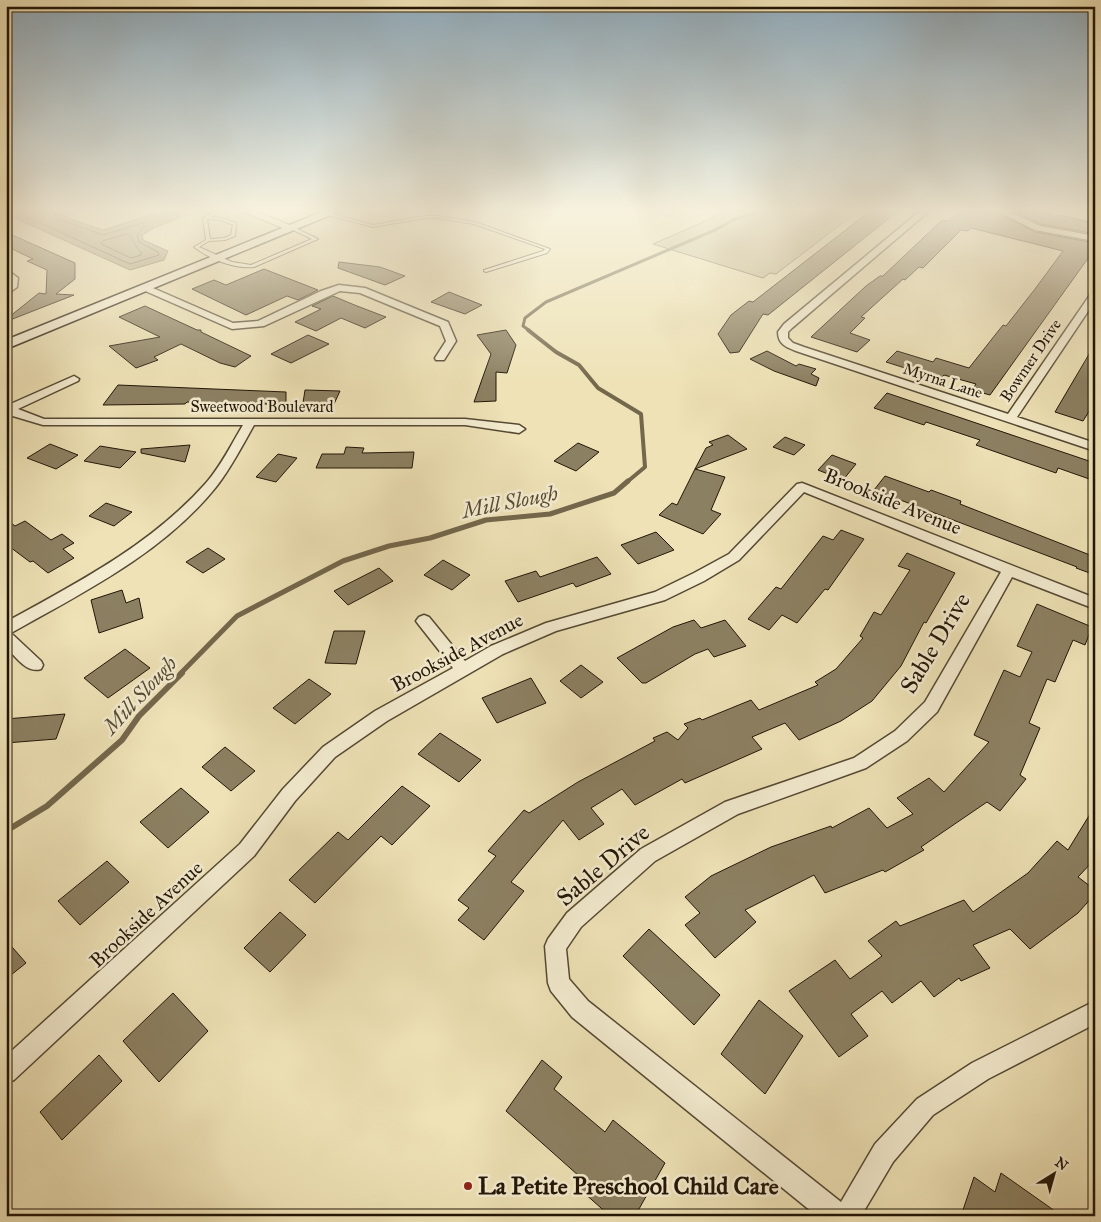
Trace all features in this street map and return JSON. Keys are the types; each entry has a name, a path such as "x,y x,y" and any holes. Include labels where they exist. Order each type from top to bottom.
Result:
{"main road":[{"path":"6,345 194,268"}],"street":[{"name":"Myrna Lane","path":"857,268 788,326 783,332 783,339 789,345 1095,446"},
{"path":"6,272 13,278 12,287 6,292"},
{"path":"146,288 232,326 260,324 324,293 339,288 362,290 444,324 451,341 440,358"},
{"name":"Bowmer Drive","path":"1010,419 1095,294"},
{"path":"7,410 74,379"},
{"name":"Sweetwood Boulevard","path":"7,410 43,422 465,422 519,429"},
{"path":"6,629 107,571 154,541 212,484 250,423"},
{"name":"Brookside Avenue","path":"6,1072 247,850 289,795 329,752 381,716 462,668 497,650 551,628 660,596 699,577 734,557 802,487 1095,604"},
{"name":"Sable Drive","path":"838,1216 580,1009 559,983 555,946 574,920 648,855 732,808 860,763 901,736 931,707 1009,570"},
{"path":"424,621 462,668"},
{"path":"6,637 35,665"},
{"path":"847,1216 884,1153 924,1107 980,1071 1095,1012"}],"lane":[{"path":"486,272 498,268"}],"shaded area":[{"path":"731,268 784,268 776,274 770,273 763,278"}],"building":[{"path":"43,268 75,268 75,279 56,294 74,295 10,320 9,317 39,293 46,294 47,270"},
{"path":"338,268 383,268 405,276 385,285"},
{"path":"797,268 827,268 768,315 763,314 739,352 730,353 718,334 731,315 749,301 753,302"},
{"path":"891,268 918,268 861,317 865,318 850,333 870,340 857,352 811,337 866,286 880,276 883,276"},
{"path":"1050,268 1081,268 990,395 972,390 976,384 944,375 940,379 886,362 897,351 933,362 936,358 969,368"},
{"path":"264,269 318,290 298,300 287,296 246,315 192,289 214,280 226,285"},
{"path":"449,292 482,305 465,314 431,302"},
{"path":"333,296 386,317 365,328 341,318 316,331 295,322 321,309 312,306"},
{"path":"145,306 197,330 201,330 201,332 251,356 235,367 220,363 181,344 154,357 158,360 136,368 109,346 160,337 119,317"},
{"path":"506,330 516,345 507,373 496,372 496,401 474,402 491,354 477,335"},
{"path":"308,335 329,344 291,363 271,354"},
{"path":"1095,344 1095,402 1083,421 1055,412"},
{"path":"767,351 796,366 799,364 816,369 811,374 819,378 816,386 774,371 750,359"},
{"path":"118,385 286,392 286,404 187,402 185,404 103,405"},
{"path":"305,390 340,391 334,404 303,403"},
{"path":"887,393 1095,463 1095,481 1058,468 1056,473 976,445 980,440 926,422 924,425 874,408"},
{"path":"728,435 747,449 695,469 706,448 713,445 709,442"},
{"path":"785,437 805,445 794,455 773,447"},
{"path":"578,443 599,452 576,471 554,461"},
{"path":"50,444 78,455 56,469 27,458"},
{"path":"190,445 185,462 141,453 141,449"},
{"path":"100,446 136,452 120,468 84,461"},
{"path":"346,447 364,448 362,453 414,452 412,468 316,468 322,454 344,454"},
{"path":"278,454 297,458 276,482 256,477"},
{"path":"832,455 856,464 843,480 818,470"},
{"path":"695,469 725,477 711,510 721,514 703,534 659,515 672,503 677,505"},
{"path":"885,476 961,501 960,504 1095,557 1095,575 874,490"},
{"path":"106,503 132,512 114,526 89,516"},
{"path":"6,519 15,526 25,521 51,540 62,534 74,543 63,549 74,558 48,573 6,544"},
{"path":"841,530 864,539 828,590 825,589 797,623 782,615 769,630 748,619 776,587 781,589 823,536 833,540"},
{"path":"656,532 674,550 638,564 621,545"},
{"path":"208,548 225,559 203,573 186,562"},
{"path":"907,553 955,573 926,623 924,622 901,666 872,701 841,721 799,740 785,723 752,737 762,749 685,783 682,779 635,805 622,789 591,808 604,824 579,840 563,820 511,882 524,891 484,940 458,920 469,908 458,900 496,856 488,851 524,810 529,813 578,782 655,741 653,738 667,732 678,740 688,728 684,724 700,718 702,720 751,700 759,710 818,685 815,682 836,669 863,638 860,636 874,612 881,615 910,570 898,566"},
{"path":"597,557 611,574 576,587 573,583 518,602 505,581 536,571 540,577"},
{"path":"443,560 470,575 452,590 424,575"},
{"path":"379,568 393,581 348,605 334,591"},
{"path":"122,590 126,603 139,598 143,618 99,633 91,600"},
{"path":"1037,604 1092,627 1085,645 1073,640 1055,682 1047,679 1029,723 1040,728 1020,775 1026,779 1000,811 987,802 921,847 924,850 885,872 883,870 825,893 814,875 745,910 756,922 715,958 685,925 700,913 685,897 711,876 771,847 831,826 832,828 869,808 887,828 913,814 897,798 929,778 944,792 989,742 974,735 1004,670 1020,677 1032,652 1017,646"},
{"path":"694,620 701,628 725,620 746,646 714,657 708,649 695,654 646,683 642,683 617,658 673,627"},
{"path":"334,631 365,631 356,664 325,663"},
{"path":"125,649 150,668 108,698 84,678"},
{"path":"581,665 603,682 581,698 560,681"},
{"path":"531,678 546,703 497,723 482,698"},
{"path":"309,679 331,694 295,724 273,708"},
{"path":"65,714 56,739 6,743 6,719"},
{"path":"440,733 481,760 459,782 418,754"},
{"path":"225,747 255,771 231,791 202,767"},
{"path":"402,786 430,806 392,845 381,836 315,903 289,880 338,832 348,840"},
{"path":"181,788 209,812 168,848 140,822"},
{"path":"1095,806 1095,859 1078,877 1095,890 1095,894 1078,913 1030,949 1010,929 973,945 990,968 961,981 959,978 934,997 921,981 892,1003 882,991 851,1014 868,1036 839,1057 789,991 835,960 850,979 882,956 868,941 896,921 900,926 964,900 973,912 1028,873 1057,841 1068,850"},
{"path":"107,861 129,882 80,925 58,901"},
{"path":"280,912 306,935 270,972 244,948"},
{"path":"649,929 720,995 694,1025 623,956"},
{"path":"6,940 26,963 6,979"},
{"path":"173,993 208,1031 159,1082 123,1041"},
{"path":"759,1000 803,1036 765,1094 721,1054"},
{"path":"99,1055 122,1081 62,1140 40,1112"},
{"path":"542,1060 562,1077 554,1089 605,1132 613,1120 665,1163 635,1216 610,1216 574,1184 579,1176 506,1111"},
{"path":"1001,1173 1062,1216 961,1216 974,1177 995,1192"}],"waterway":[{"name":"Mill Slough","path":"530,331 523,326 525,318 546,302 626,268"},
{"name":"Mill Slough","path":"528,330 556,352 579,365 598,388 641,414 645,467 627,482"},
{"name":"Mill Slough","path":"180,674 237,616 343,561 389,546 430,538 486,520 550,514 614,493 628,481"},
{"name":"Mill Slough","path":"6,831 47,806 122,740 139,716 182,673"}],"place":[{"name":"La Petite Preschool Child Care","path":"468,1186"}]}
